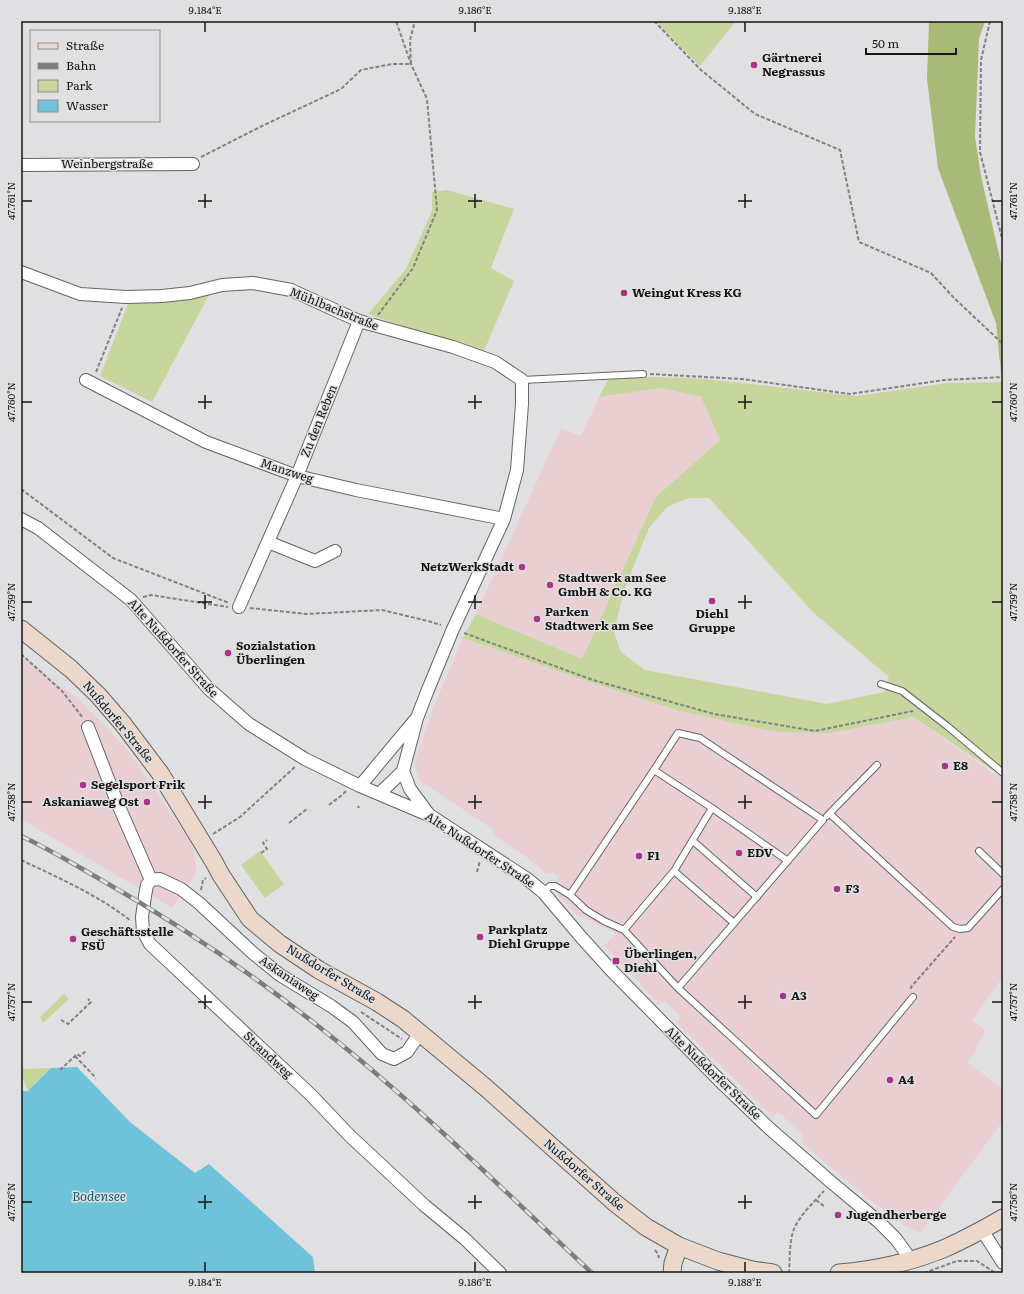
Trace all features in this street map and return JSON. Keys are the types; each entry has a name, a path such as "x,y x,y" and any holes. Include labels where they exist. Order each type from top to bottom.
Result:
{"street":[{"name":"Weinbergstraße","path":"21,165 193,164"},
{"name":"Mühlbachstraße","path":"21,272 80,294 126,298 190,293 222,285 253,283 290,290 359,321 453,348 495,362 522,380"},
{"name":"Zu den Reben","path":"239,607 297,476 359,321"},
{"path":"379,794 403,771 417,718 453,629 504,519 517,470 522,404 522,380"},
{"name":"Manzweg","path":"88,381 206,442 297,476 356,490 504,519"},
{"name":"Alte Nußdorfer Straße","path":"21,519 38,528 131,600 209,689 248,724 304,759 356,784 431,816 526,878 543,892 598,955 708,1070 770,1129 879,1222 896,1238 911,1260"},
{"path":"268,542 314,561 335,551"},
{"name":"Nußdorfer Straße","path":"21,629 71,669 98,695 123,724 160,773 217,869 250,919 280,944 319,970 377,1002 403,1019 485,1087 614,1203 646,1227 679,1246 718,1261 752,1270 773,1273"},
{"path":"356,784 417,718"},
{"path":"88,727 117,802 151,880 147,885 145,896 142,917 143,931"},
{"path":"403,771 410,789 431,816"},
{"name":"Askaniaweg","path":"151,880 160,879 181,889 199,903 254,954 280,974 331,1006 353,1022 382,1054 394,1059 407,1052 420,1033"},
{"name":"Strandweg","path":"143,931 150,944 310,1094 350,1136 424,1205 465,1239 500,1273"},
{"path":"839,1273 882,1267 911,1260 943,1249 1003,1218"},
{"path":"982,1230 1003,1262"},
{"path":"672,1273 673,1263 679,1246"}],"lane":[{"path":"522,380 643,374"},
{"path":"881,684 902,691 948,726 1003,773"},
{"path":"570,895 678,733 700,738 823,820"},
{"path":"678,988 823,820 877,765"},
{"path":"654,770 788,861"},
{"path":"624,930 674,871 712,808"},
{"path":"830,814 953,927 960,929 968,928 1003,889"},
{"path":"693,841 756,898"},
{"path":"979,851 1003,874"},
{"path":"674,871 734,923"},
{"path":"543,892 550,886 555,886 570,895 586,910 604,921 624,930 678,988 816,1115 913,997"}],"path":[{"path":"371,325 413,268 437,210 427,99 411,64 396,21"},
{"path":"411,64 410,40 415,21"},
{"path":"654,21 701,70 755,114 840,150 860,242 931,273 954,298 1003,344"},
{"path":"990,21 981,60 980,152 1003,242"},
{"path":"193,164 195,160 248,132 341,89 362,70 392,64 411,64"},
{"path":"88,381 126,298"},
{"path":"643,374 742,379 850,394 944,380 1003,377"},
{"path":"21,489 113,558 239,607"},
{"path":"131,600 151,595 223,608 239,607 307,614 382,610 428,621 453,629 593,680 714,714 815,731 924,708"},
{"path":"21,654 62,691 86,722 88,727"},
{"path":"209,837 240,817 304,759"},
{"path":"329,805 356,784"},
{"path":"289,823 307,809 308,810"},
{"path":"261,853 267,849 263,843 267,840"},
{"path":"21,860 92,895 121,913 143,931"},
{"path":"913,997 910,987 953,940 960,929"},
{"path":"61,1020 68,1024 91,1002 88,999"},
{"path":"60,1070 77,1054 80,1056 86,1051"},
{"path":"75,1056 96,1078"},
{"path":"789,1273 790,1247 798,1221 831,1182"},
{"path":"816,1200 825,1207"},
{"path":"924,1273 957,1261 976,1261 996,1273"}],"shaded area":[{"path":"661,388 701,397 720,440 656,497 582,659 476,614 561,428 581,436 599,397"},
{"path":"463,638 593,683 722,720 765,730 782,732 830,733 913,717 1003,780 1003,977 972,1020 986,1031 977,1045 975,1052 967,1062 1003,1089 1003,1121 920,1233 904,1225 866,1197 802,1143 803,1135 778,1112 773,1117 676,1022 681,1017 664,1001 659,1004 604,945 615,936 613,931 575,914 556,893 562,884 557,880 558,877 553,873 547,874 529,859 492,834 494,832 492,829 420,781 414,763 434,706"},
{"path":"21,657 81,701 126,748 192,844 197,872 172,908 21,819"}],"green space":[{"path":"655,21 736,21 700,66"},
{"path":"929,21 985,21 979,39 975,137 981,176 1003,272 1003,372 1001,373 996,323 938,168 927,79"},
{"path":"447,190 514,209 491,268 514,281 483,353 368,314 406,269 432,211 432,192"},
{"path":"210,293 152,402 100,376 129,301"},
{"path":"656,377 706,379 856,396 948,383 1003,382 1003,777 913,717 830,733 782,732 765,730 677,710 463,638 476,614 582,659 656,497 720,440 701,397 661,388 599,397 609,378","holes":["688,498 709,498 813,612 889,677 884,692 827,704 645,670 621,652 614,632 624,590 649,528 667,507"]},
{"path":"260,851 284,884 265,898 241,865"},
{"path":"64,994 69,999 43,1023 40,1017"},
{"path":"51,1068 28,1091 21,1075 21,1069"}],"water":[{"name":"Bodensee","path":"77,1067 130,1122 195,1173 209,1164 313,1257 315,1273 21,1273 21,1091 28,1091 51,1068"}],"railway":[{"path":"21,836 69,861 163,917 227,959 288,1003 348,1050 411,1104 592,1273"}],"place":[{"name":"Gärtnerei Negrassus","path":"754,65"},
{"name":"Weingut Kress KG","path":"624,293"},
{"name":"NetzWerkStadt","path":"522,567"},
{"name":"Stadtwerk am See GmbH & Co. KG","path":"550,585"},
{"name":"Diehl Gruppe","path":"712,601"},
{"name":"Parken Stadtwerk am See","path":"537,619"},
{"name":"Sozialstation Überlingen","path":"228,653"},
{"name":"E8","path":"945,766"},
{"name":"Segelsport Frik","path":"83,785"},
{"name":"Askaniaweg Ost","path":"147,802"},
{"name":"EDV","path":"739,853"},
{"name":"F1","path":"639,856"},
{"name":"F3","path":"837,889"},
{"name":"Parkplatz Diehl Gruppe","path":"480,937"},
{"name":"Geschäftsstelle FSÜ","path":"73,939"},
{"name":"Überlingen, Diehl","path":"616,961"},
{"name":"A3","path":"783,996"},
{"name":"A4","path":"890,1080"},
{"name":"Jugendherberge","path":"838,1215"}]}
